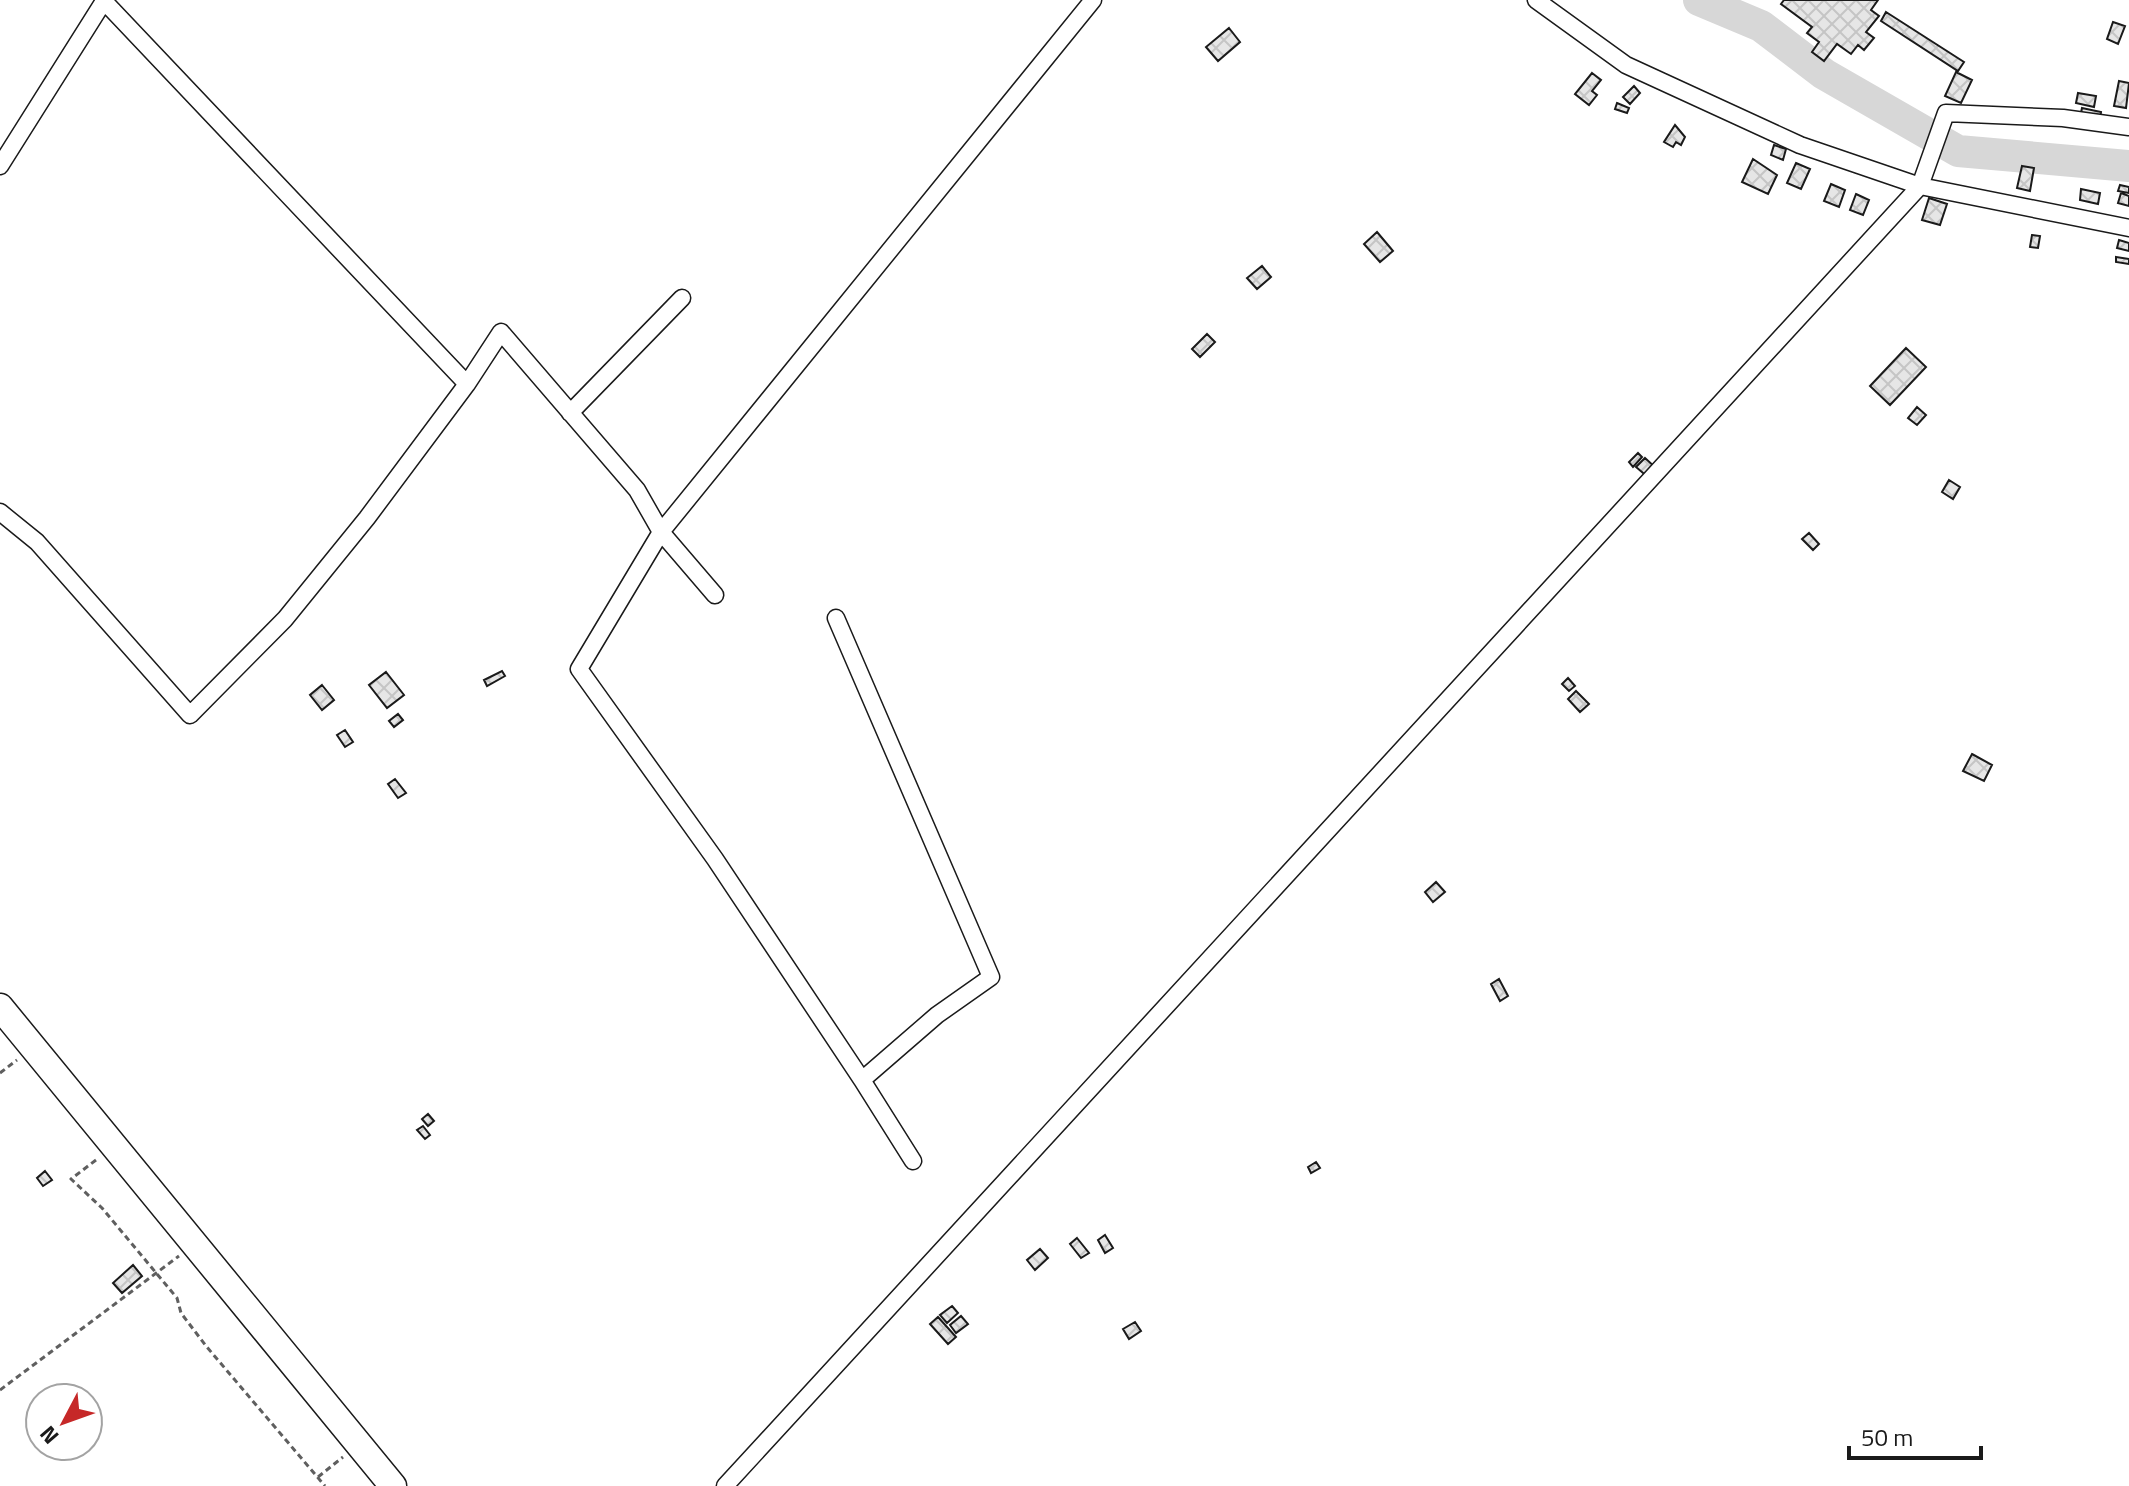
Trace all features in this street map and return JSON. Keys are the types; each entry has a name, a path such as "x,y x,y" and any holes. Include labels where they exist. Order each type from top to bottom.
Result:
{"highway":[{"path":"0,1007 393,1486"}],"street":[{"path":"0,166 103,0 467,384"},
{"path":"913,1161 715,859 579,669 661,532 1093,0"},
{"path":"1536,0 1626,65 1800,145 1920,186 2129,228"},
{"path":"725,1486 1920,186 1946,113 2063,118 2129,127"},
{"path":"570,413 682,298"},
{"path":"0,512 37,542 190,715 285,619 367,518 467,384 501,332 637,490 661,532 715,595"},
{"path":"836,618 991,977 937,1015 862,1080"}],"path":[{"path":"113,1146 71,1179 86,1198 102,1208 177,1298 181,1313 206,1346 325,1486"},
{"path":"0,1390 156,1275 194,1243"},
{"path":"318,1477 360,1444"}],"building":[{"path":"1784,0 1878,0 1871,10 1879,16 1866,32 1874,38 1864,50 1858,45 1851,54 1837,44 1824,61 1812,52 1819,42 1807,33 1812,27 1781,4"},
{"path":"1886,12 1964,62 1958,71 1881,21"},
{"path":"2113,22 2125,26 2118,44 2107,39"},
{"path":"1229,28 1240,42 1218,61 1206,47"},
{"path":"1956,72 1972,80 1961,103 1945,96"},
{"path":"1592,73 1601,80 1592,91 1597,95 1589,105 1575,94"},
{"path":"2119,81 2129,83 2126,108 2114,106"},
{"path":"1634,86 1640,93 1630,104 1623,97"},
{"path":"2078,93 2096,96 2094,107 2076,103"},
{"path":"1617,103 1629,108 1627,113 1615,109"},
{"path":"2082,108 2101,112 2099,126 2079,122"},
{"path":"1675,125 1685,137 1681,145 1676,142 1673,147 1664,142"},
{"path":"1774,145 1786,149 1783,160 1771,155"},
{"path":"1753,159 1777,175 1768,194 1742,182"},
{"path":"1796,163 1810,169 1801,189 1787,183"},
{"path":"2022,166 2034,168 2030,191 2017,188"},
{"path":"1831,184 1845,190 1839,207 1824,201"},
{"path":"2120,185 2129,187 2129,193 2118,191"},
{"path":"2081,189 2100,193 2098,204 2080,200"},
{"path":"2121,193 2129,196 2129,206 2118,203"},
{"path":"1856,194 1869,200 1863,215 1850,210"},
{"path":"1929,198 1947,204 1940,225 1922,220"},
{"path":"1377,232 1393,251 1380,262 1364,244"},
{"path":"2032,235 2040,236 2038,248 2030,247"},
{"path":"2119,240 2129,243 2129,251 2117,248"},
{"path":"2116,257 2129,259 2129,264 2116,262"},
{"path":"1262,266 1271,277 1257,289 1247,278"},
{"path":"1207,334 1215,342 1200,357 1192,349"},
{"path":"1906,348 1926,367 1890,405 1870,386"},
{"path":"1917,407 1926,415 1917,425 1908,418"},
{"path":"1638,453 1642,457 1633,467 1629,462"},
{"path":"1645,458 1657,469 1649,478 1636,467"},
{"path":"1949,480 1960,487 1953,499 1942,492"},
{"path":"1809,533 1819,544 1813,550 1802,539"},
{"path":"502,671 505,676 487,686 484,680"},
{"path":"386,672 404,695 387,708 369,685"},
{"path":"1568,678 1575,686 1569,691 1562,684"},
{"path":"322,685 334,700 322,710 310,695"},
{"path":"1576,691 1589,704 1580,712 1568,699"},
{"path":"398,714 403,720 394,727 389,721"},
{"path":"345,730 353,742 345,747 337,735"},
{"path":"1972,754 1992,765 1984,781 1963,771"},
{"path":"395,779 406,793 398,798 388,784"},
{"path":"1436,882 1445,892 1433,902 1425,892"},
{"path":"1499,979 1508,996 1500,1001 1491,984"},
{"path":"428,1114 434,1121 428,1126 422,1119"},
{"path":"423,1126 430,1135 425,1139 417,1130"},
{"path":"1316,1162 1320,1168 1311,1173 1308,1167"},
{"path":"45,1171 52,1180 43,1186 37,1178"},
{"path":"1105,1235 1113,1248 1105,1253 1098,1240"},
{"path":"1077,1238 1089,1253 1081,1258 1070,1244"},
{"path":"1040,1249 1048,1258 1035,1270 1027,1260"},
{"path":"133,1265 142,1276 122,1293 113,1283"},
{"path":"952,1306 958,1313 947,1323 940,1315"},
{"path":"961,1316 968,1324 956,1333 950,1325"},
{"path":"938,1317 956,1337 948,1344 930,1324"},
{"path":"1135,1322 1141,1331 1129,1339 1123,1329"}],"waterway":[{"path":"1699,0 1761,26 1824,74 1958,151 2129,166"}]}
